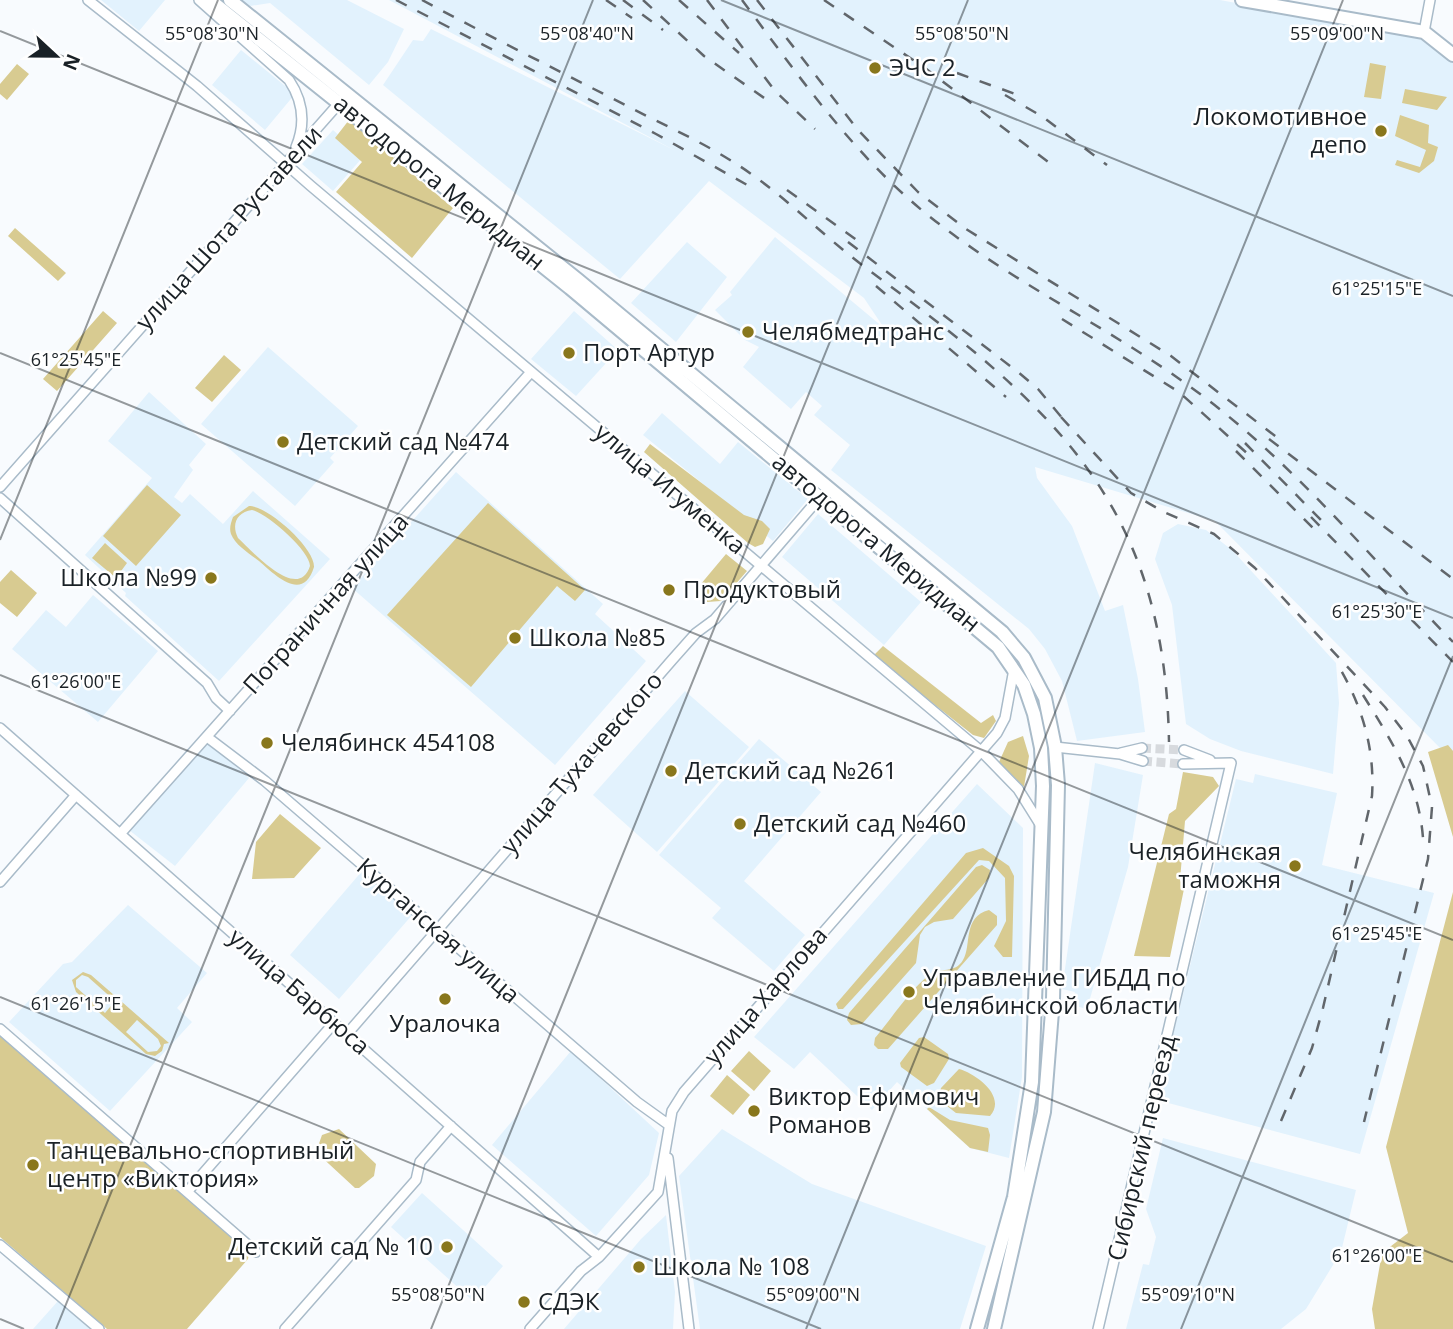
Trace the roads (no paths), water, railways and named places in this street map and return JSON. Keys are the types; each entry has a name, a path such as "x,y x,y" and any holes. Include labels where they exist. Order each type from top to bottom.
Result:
{"main road":[{"name":"автодорога Меридиан","path":"210,0 591,291 1002,632 1024,657 1045,698 1055,747 1058,816 1053,999 1044,1112 994,1329"},
{"name":"автодорога Меридиан","path":"230,0 343,99 982,632 1014,667 1034,714 1041,748 1042,827 1032,1082 1014,1197 977,1329"},
{"path":"1242,0 1424,32 1453,55"}],"street":[{"name":"улица Игуменка","path":"88,0 290,159 531,372 982,752 1018,789 1042,827"},
{"path":"199,0 289,80 297,91 302,122 290,159"},
{"path":"1424,32 1430,0"},
{"name":"улица Шота Руставели","path":"0,488 343,99"},
{"name":"Пограничная улица","path":"120,834 531,372"},
{"name":"улица Тухачевского","path":"347,1034 690,640 715,619 821,496"},
{"path":"0,498 207,683 230,711"},
{"name":"улица Харлова","path":"658,1192 672,1111 684,1092 982,752 1005,718 1014,667"},
{"name":"улица Барбюса","path":"0,728 599,1257"},
{"name":"Курганская улица","path":"207,737 265,781 637,1102 669,1125"},
{"path":"1055,747 1120,754 1143,761"},
{"path":"1120,754 1142,748"},
{"path":"1184,750 1214,762"},
{"path":"1183,764 1214,762"},
{"name":"Сибирский переезд","path":"1098,1329 1231,763 1214,762"},
{"path":"0,882 76,795"},
{"path":"187,1192 334,1023"},
{"path":"0,1029 256,1252"},
{"path":"285,1329 416,1180 420,1162 451,1126"},
{"path":"666,1146 675,1200 689,1329"},
{"path":"530,1329 580,1271 599,1257 658,1192 675,1200"},
{"path":"0,1245 99,1329"}],"tunnel":[{"path":"1142,748 1184,750"},
{"path":"1143,761 1183,764"}],"railway":[{"path":"396,0 656,134 749,186"},
{"path":"422,0 693,139 749,172 992,367 1043,415 1086,466 1120,522 1146,585 1162,658 1169,742"},
{"path":"606,0 632,18"},
{"path":"623,0 663,30"},
{"path":"643,0 704,56 770,102"},
{"path":"679,0 739,53"},
{"path":"707,0 775,91 815,129"},
{"path":"742,0 852,142 902,193 997,265 1140,352 1208,400 1273,456 1335,516 1453,642"},
{"path":"757,0 858,130 918,192 966,229 1171,356 1283,442"},
{"path":"824,0 925,68 1056,168"},
{"path":"957,73 1018,95"},
{"path":"1005,95 1043,117 1107,165"},
{"path":"787,190 861,243"},
{"path":"848,242 1018,372 1038,389 1068,425"},
{"path":"876,286 1006,397"},
{"path":"1062,319 1179,392 1249,455"},
{"path":"1061,417 1131,493 1164,512 1214,534 1255,568 1385,707 1407,736 1423,766 1432,807 1428,859 1364,1122"},
{"path":"1269,439 1453,579"},
{"path":"1245,443 1321,520"},
{"path":"1236,451 1315,530"},
{"path":"1311,517 1453,662"},
{"path":"1281,1121 1312,1048 1372,796 1371,761 1365,728 1354,696 1338,665"},
{"path":"1363,695 1410,780 1423,838"}],"place":[{"name":"ЭЧС 2","path":"875,68"},
{"name":"Локомотивное депо","path":"1381,131"},
{"name":"Челябмедтранс","path":"748,332"},
{"name":"Порт Артур","path":"569,353"},
{"name":"Детский сад №474","path":"283,442"},
{"name":"Школа №99","path":"211,578"},
{"name":"Продуктовый","path":"669,590"},
{"name":"Школа №85","path":"515,638"},
{"name":"Челябинск 454108","path":"267,743"},
{"name":"Детский сад №261","path":"671,771"},
{"name":"Детский сад №460","path":"740,824"},
{"name":"Челябинская таможня","path":"1295,866"},
{"name":"Управление ГИБДД по Челябинской области","path":"909,992"},
{"name":"Уралочка","path":"445,999"},
{"name":"Виктор Ефимович Романов","path":"754,1111"},
{"name":"Танцевально-спортивный центр «Виктория»","path":"33,1165"},
{"name":"Детский сад № 10","path":"447,1247"},
{"name":"Школа № 108","path":"639,1267"},
{"name":"СДЭК","path":"524,1302"}]}
